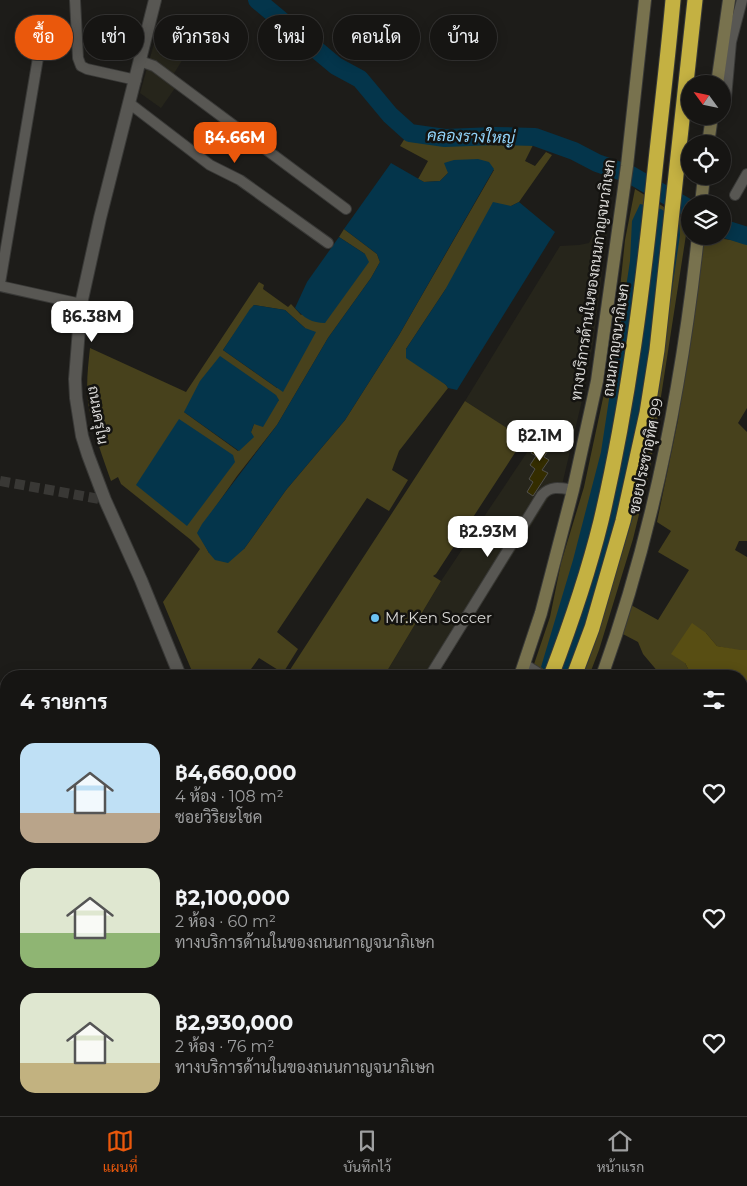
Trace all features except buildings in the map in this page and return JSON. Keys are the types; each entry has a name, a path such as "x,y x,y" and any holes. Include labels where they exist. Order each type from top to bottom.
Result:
{"highway":[{"name":"ถนนกาญจนาภิเษก","path":"553,670 569,626 600,522 622,417 644,268 673,0"},
{"path":"576,670 592,628 623,521 648,413 658,350 694,0"}],"main road":[{"name":"ทางบริการด้านในของถนนกาญจนาภิเษก","path":"522,670 541,613 573,490 600,366 627,166 645,0"},
{"path":"718,75 727,42 729,0"},
{"name":"ซอยประชาอุทิศ 99","path":"604,670 631,591 662,465 682,358 697,245"}],"street":[{"path":"75,0 78,58 81,66 86,69 136,80"},
{"name":"ถนนครุใน","path":"155,0 100,218 81,304 75,379 82,436 105,500 141,580 178,670"},
{"path":"726,75 727,42 742,0"},
{"path":"38,60 0,284 81,304"},
{"path":"140,62 154,66 346,209"},
{"path":"130,103 210,166 240,180 328,243"},
{"path":"735,195 747,174"},
{"path":"434,670 542,495 546,490 554,488 573,490"}],"shaded area":[{"path":"154,44 154,60 182,60 173,75 180,81 161,108 140,93"},
{"path":"407,135 533,145 525,161 535,166 546,152 552,155 519,202 511,206 445,290 406,349 448,388 399,451 392,470 408,480 389,511 367,498 277,632 298,649 285,670 278,670 259,658 250,670 191,670 163,602 200,549 121,484 118,477 111,481 95,432 88,402 87,382 90,348 186,392 259,282 264,285 263,289 288,307 291,304 301,315 365,254 339,237 344,229 377,254 380,262 371,278 328,338 277,425 237,476 198,532 209,553 244,549 286,490 345,420 399,335 494,170 448,173 440,181 424,182 418,179 428,161 400,146","holes":["254,305 285,310 305,328 277,388 223,350","279,400 254,424 238,451 184,412"]},
{"path":"635,189 681,218 681,245 684,245 649,474 633,539 591,670 532,670 550,617 561,563 584,487 614,347 625,240"},
{"path":"596,229 607,233 593,343 583,396 562,485 549,497 441,670 388,670 441,581 532,445 465,401 560,246 589,243"},
{"path":"731,240 747,242 747,408 738,423 747,432 747,541 739,541 735,550 747,557 747,650 740,651 717,646 706,633 685,663 689,670 656,670 643,654 638,642 619,632 631,605 658,620 689,570 658,552 671,531 657,522 678,420 702,245 731,245"},
{"path":"465,401 524,439 433,576 441,581 388,670 290,670"},
{"path":"692,623 706,633 717,646 747,650 747,670 689,670 685,663 671,654"}],"water":[{"path":"478,159 489,162 494,169 399,335 345,420 286,490 244,549 228,563 215,560 197,533 277,425 328,338 371,278 380,262 377,254 344,229 391,163 424,182 440,181 448,173 444,163 454,160"},
{"path":"493,202 511,206 519,202 555,232 457,390 448,388 406,358 406,349 445,290"},
{"path":"640,204 661,209 679,221 680,235 644,480 585,670 545,670 541,667 573,560 601,452 630,261 632,221"},
{"path":"339,237 365,254 369,262 325,323 312,321 295,308 307,282"},
{"path":"254,305 285,310 305,328 316,332 283,392 223,350"},
{"path":"220,356 276,395 279,400 263,427 254,424 251,432 254,437 239,451 184,412 200,381"},
{"path":"179,419 233,455 235,462 187,526 136,485"}],"waterway":[{"name":"คลองรางใหญ่","path":"257,0 336,66 360,79 390,115 410,133 445,138 535,137 631,175 681,204"},
{"name":"คลองรางใหญ่","path":"731,231 747,236"}],"tunnel":[{"path":"0,481 105,500"}],"place":[{"name":"Mr.Ken Soccer","path":"375,618"}]}
